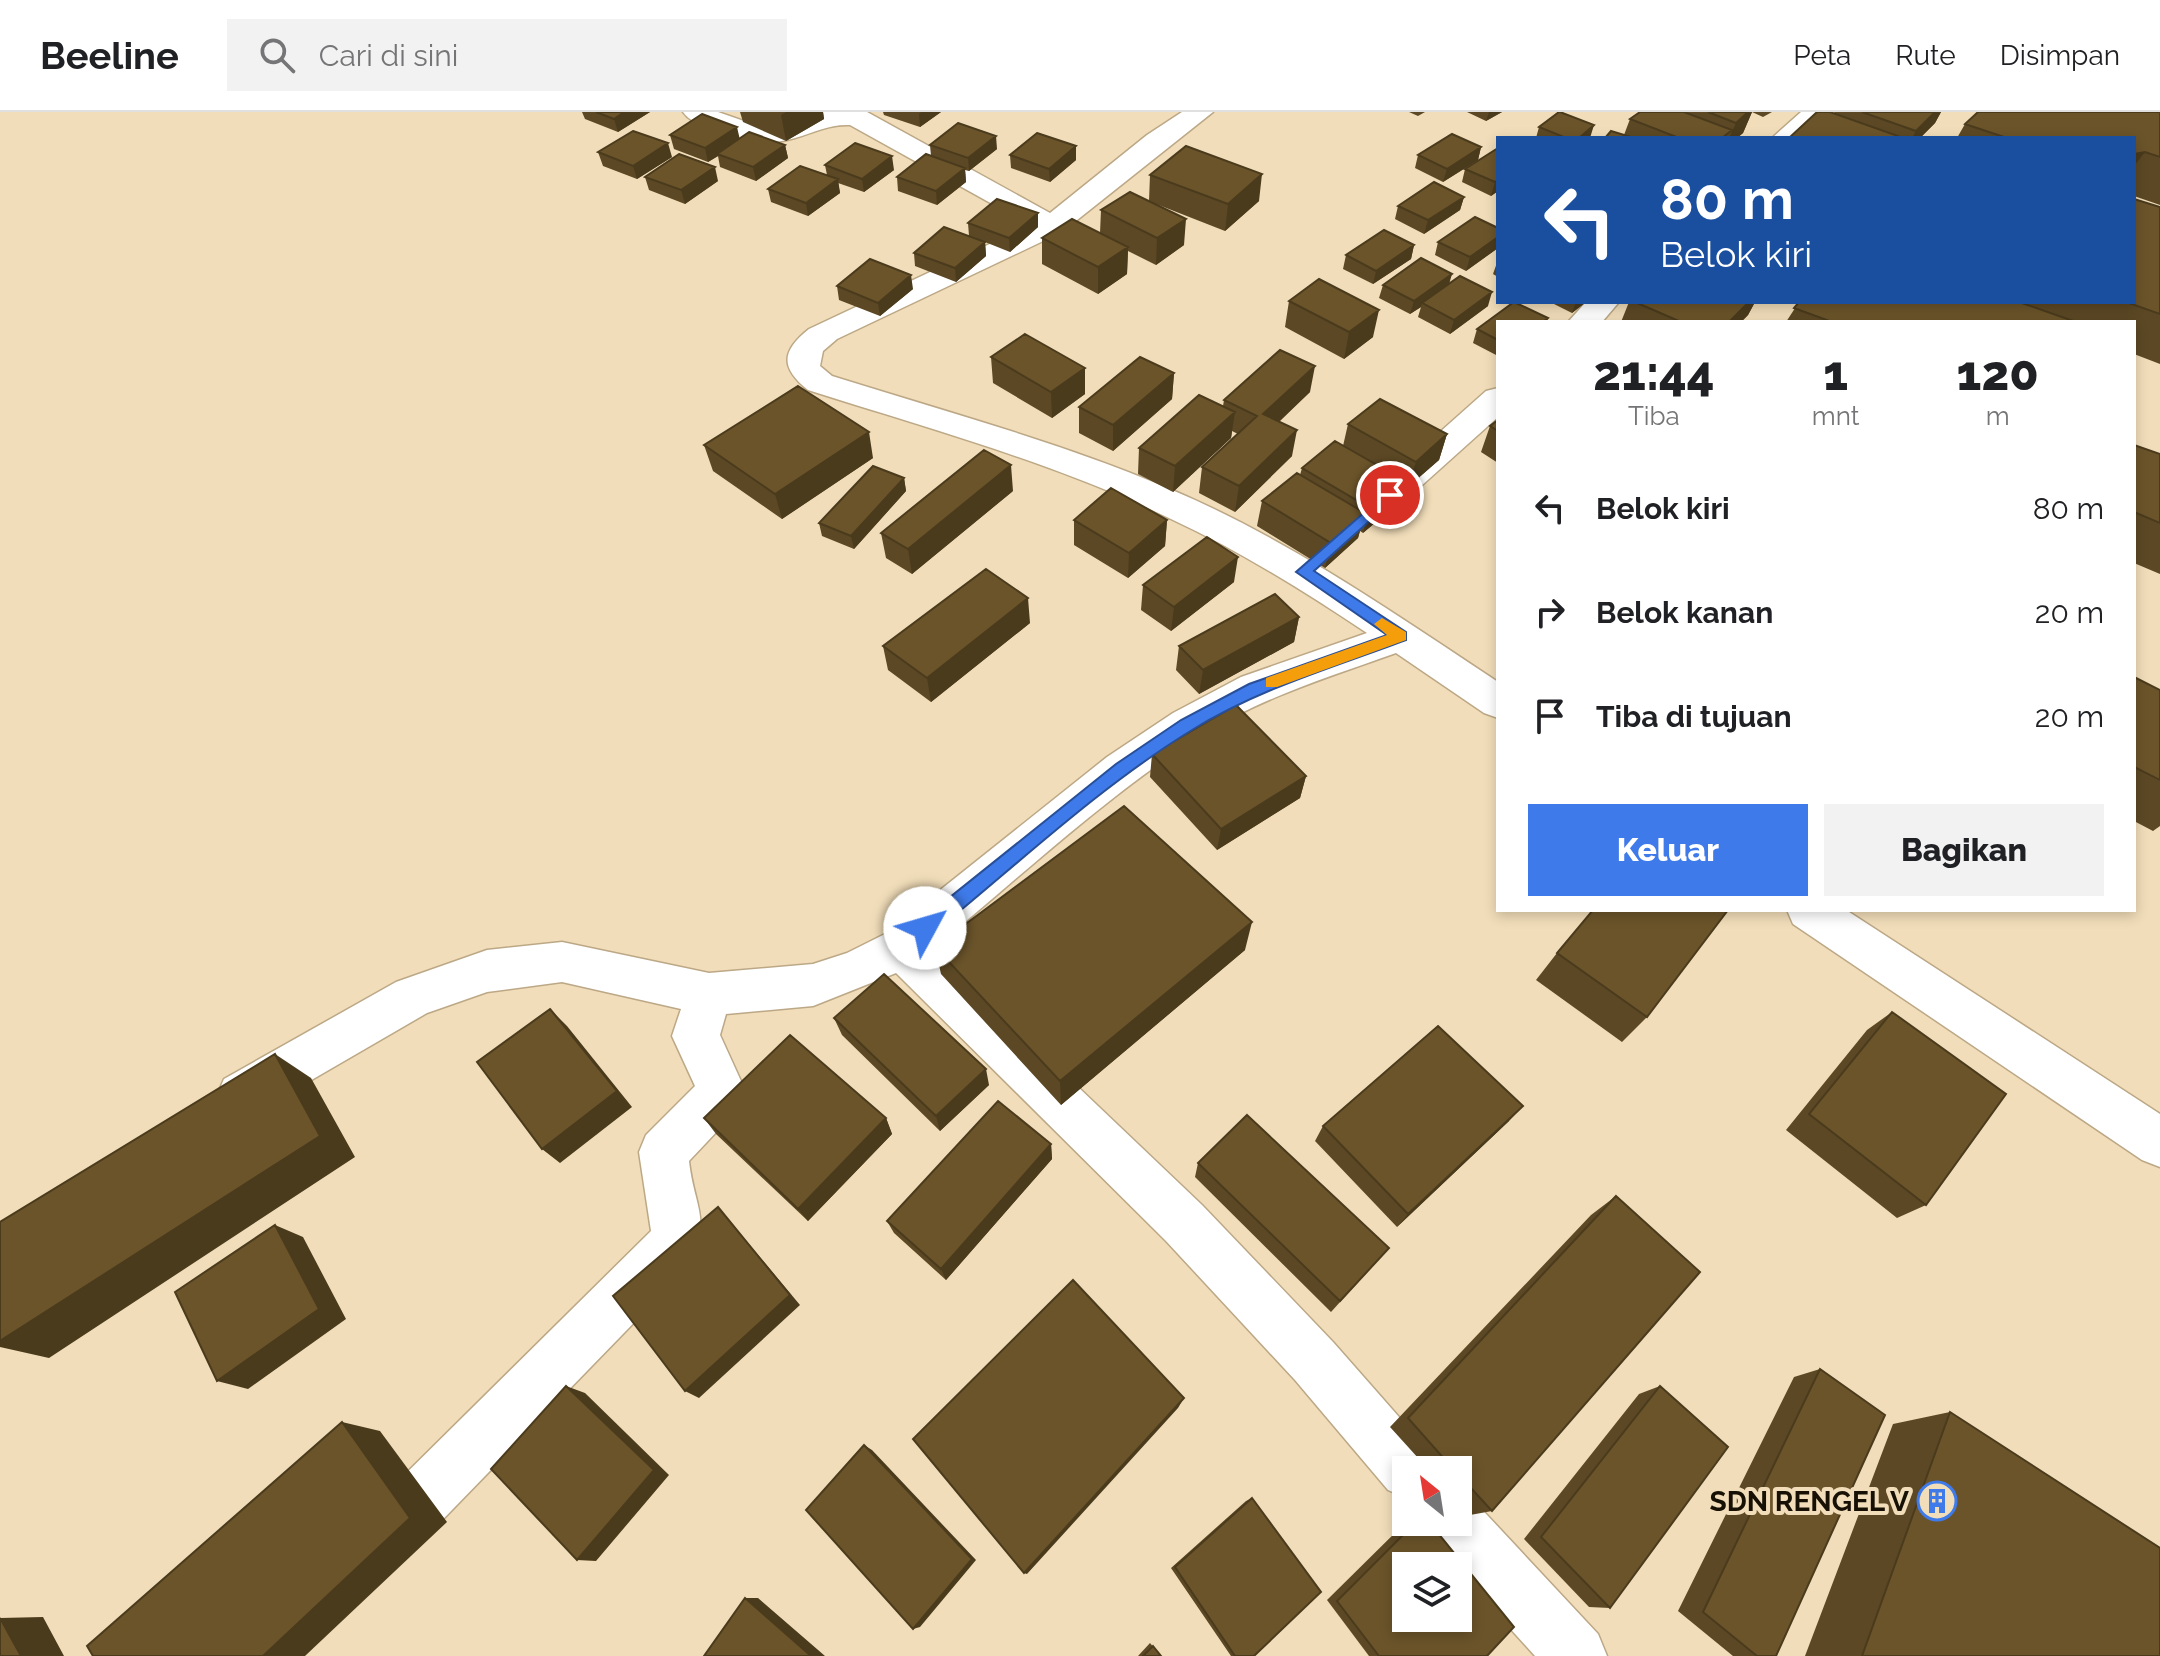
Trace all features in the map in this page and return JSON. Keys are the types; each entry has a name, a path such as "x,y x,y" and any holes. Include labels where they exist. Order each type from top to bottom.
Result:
{"street":[{"path":"696,112 763,136 784,132 827,112 856,117 1052,226"},
{"path":"1200,112 1157,141 1052,226 826,332 810,343 802,357 804,370 820,383 1110,478 1315,561 1400,636 1496,701"},
{"path":"1788,136 1817,112"},
{"path":"1586,320 1602,304"},
{"path":"1372,511 1496,401"},
{"path":"210,1112 412,997 487,971 562,962 709,994 813,985 860,969 901,948 1122,769 1187,724 1255,688 1400,636"},
{"path":"1812,912 2160,1143"},
{"path":"901,948 1184,1223 1314,1361 1396,1456"},
{"path":"397,1524 673,1246 678,1233 678,1220 663,1165 664,1152 722,1092 722,1085 696,1036 709,994"},
{"path":"1466,1536 1576,1656"}],"building":[{"path":"596,112 624,112 614,119"},
{"path":"1559,112 1594,125 1581,136 1561,136 1539,127"},
{"path":"1640,112 1684,112 1732,130 1724,136 1674,136 1630,119"},
{"path":"1708,112 1748,112 1736,123"},
{"path":"1817,112 1830,112 1898,136 1791,136"},
{"path":"1862,112 1935,112 1916,131"},
{"path":"1978,112 2160,112 2160,157 2145,152 2136,154 2136,136 2001,136 1965,124"},
{"path":"702,114 737,127 705,148 670,135"},
{"path":"958,123 996,136 968,158 930,145"},
{"path":"633,131 668,143 633,166 598,152"},
{"path":"1611,131 1627,136 1607,136"},
{"path":"749,132 785,145 753,167 717,154"},
{"path":"1037,133 1076,146 1049,169 1010,155"},
{"path":"1452,134 1481,147 1447,169 1418,155"},
{"path":"855,143 892,156 862,179 825,165"},
{"path":"1186,146 1262,174 1228,204 1150,175"},
{"path":"1496,149 1495,182 1465,169"},
{"path":"679,154 715,167 681,190 645,177"},
{"path":"926,154 965,168 936,191 897,177"},
{"path":"800,166 838,179 806,203 768,189"},
{"path":"1434,182 1464,197 1428,220 1398,206"},
{"path":"1130,192 1186,219 1157,238 1101,210"},
{"path":"997,199 1038,213 1009,238 968,223"},
{"path":"2136,200 2160,207 2160,314 2132,304 2136,304"},
{"path":"1475,217 1496,227 1496,238 1470,257 1438,242"},
{"path":"1072,219 1128,247 1098,267 1042,238"},
{"path":"944,227 985,242 955,268 914,253"},
{"path":"1384,230 1414,245 1376,271 1346,255"},
{"path":"1421,258 1452,274 1414,301 1383,285"},
{"path":"870,259 911,275 878,303 837,286"},
{"path":"1460,276 1492,292 1454,320 1422,303"},
{"path":"1319,279 1379,310 1349,332 1289,301"},
{"path":"1511,304 1518,304 1548,318 1496,320 1496,339 1477,329"},
{"path":"1640,304 1747,304 1731,320 1676,320"},
{"path":"1797,304 2025,304 2070,320 1827,320 1794,308"},
{"path":"1025,334 1085,368 1051,392 991,357"},
{"path":"1280,350 1315,366 1263,414 1297,430 1239,486 1202,467 1257,416 1224,400"},
{"path":"1140,357 1174,373 1113,425 1079,407"},
{"path":"798,386 869,432 775,494 704,445"},
{"path":"1199,395 1235,412 1175,466 1139,448"},
{"path":"1380,399 1447,434 1416,462 1348,424"},
{"path":"1335,441 1403,480 1370,508 1302,468"},
{"path":"2136,446 2160,454 2160,523 2136,513"},
{"path":"984,450 1011,465 908,549 881,533"},
{"path":"873,466 904,478 851,536 819,523"},
{"path":"1297,473 1365,513 1331,543 1262,501"},
{"path":"1111,488 1167,520 1129,553 1074,520"},
{"path":"1207,537 1238,557 1174,607 1143,585"},
{"path":"986,569 1028,598 927,678 883,646"},
{"path":"1275,594 1299,617 1203,670 1179,646"},
{"path":"2136,678 2160,690 2160,780 2136,768"},
{"path":"1236,705 1306,776 1221,829 1152,754"},
{"path":"1124,806 1252,922 1060,1081 935,947"},
{"path":"1591,912 1726,912 1647,1017 1557,953"},
{"path":"884,974 986,1069 936,1116 834,1018"},
{"path":"550,1009 617,1091 542,1149 477,1062"},
{"path":"1892,1012 2006,1094 1926,1205 1809,1114"},
{"path":"1438,1026 1523,1106 1408,1214 1323,1126"},
{"path":"790,1035 886,1118 798,1209 704,1118"},
{"path":"275,1054 320,1136 0,1341 0,1222"},
{"path":"998,1101 1051,1144 941,1269 887,1221"},
{"path":"1247,1115 1389,1248 1340,1301 1198,1163"},
{"path":"1616,1196 1700,1272 1492,1511 1472,1489 1472,1456 1442,1456 1408,1418"},
{"path":"718,1207 790,1295 685,1391 613,1296"},
{"path":"275,1225 319,1309 217,1381 175,1292"},
{"path":"1073,1280 1184,1398 1024,1573 913,1439"},
{"path":"1820,1369 1885,1415 1776,1656 1757,1656 1703,1612"},
{"path":"566,1386 654,1470 577,1560 491,1469"},
{"path":"1660,1386 1728,1447 1610,1608 1541,1537"},
{"name":"SDN RENGEL V","path":"1950,1412 2160,1548 2160,1656 1862,1656"},
{"path":"342,1422 410,1518 263,1656 93,1656 87,1646"},
{"path":"864,1445 972,1559 913,1629 806,1510"},
{"path":"1252,1498 1321,1592 1254,1656 1235,1656 1175,1567"},
{"path":"1402,1536 1440,1536 1453,1552 1392,1552 1392,1632 1472,1632 1472,1575 1514,1627 1487,1656 1379,1656 1337,1601"},
{"path":"745,1598 811,1656 704,1656"},
{"path":"0,1618 21,1656 0,1656"},
{"path":"1153,1646 1161,1656 1143,1656"}],"slow traffic":[{"path":"1272,682 1400,636 1382,624"}],"place":[{"name":"SDN RENGEL V","path":"1937,1501"}],"route":[{"path":"925,928 1122,769 1187,724 1255,688 1400,636 1303,572 1390,495"}]}
